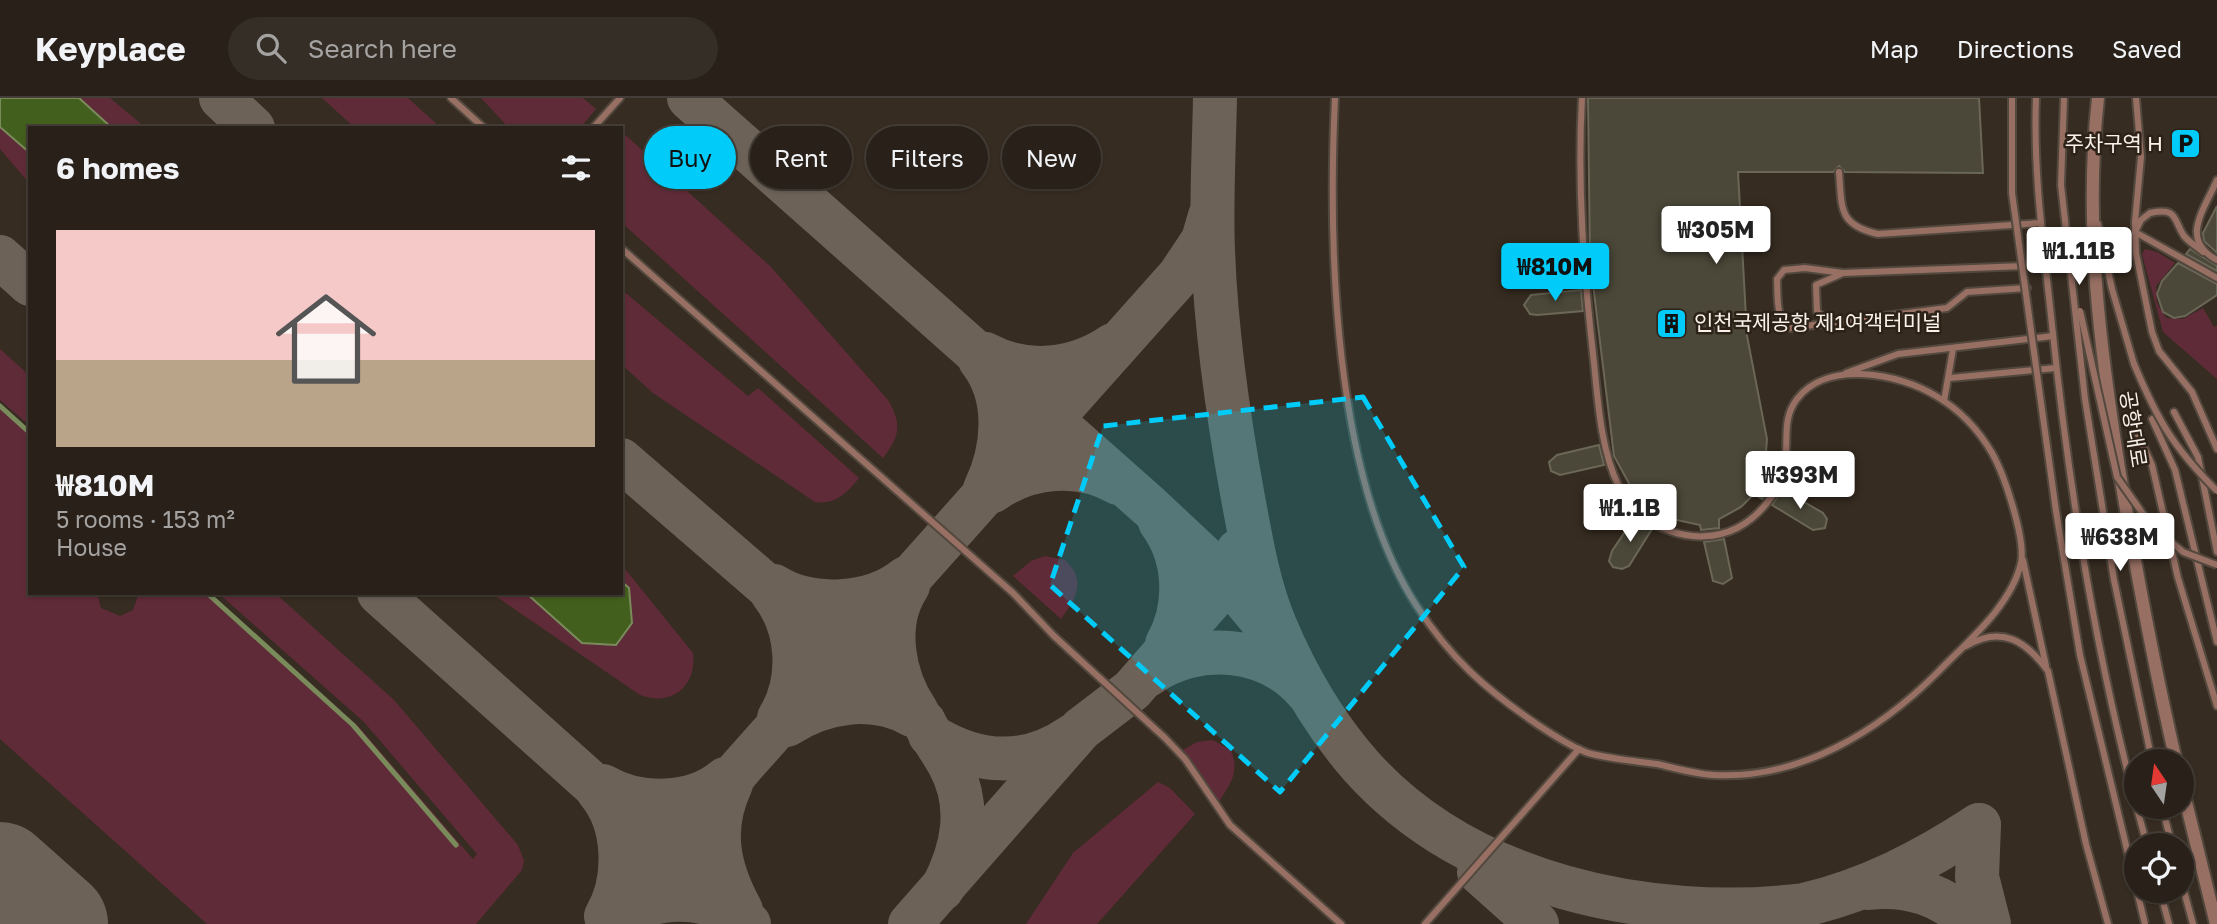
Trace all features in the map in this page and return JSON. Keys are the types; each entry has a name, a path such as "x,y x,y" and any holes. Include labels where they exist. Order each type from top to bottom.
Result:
{"street":[{"name":"공항대로","path":"2098,98 2091,194 2093,267 2108,395 2132,546 2174,749"},
{"path":"2190,819 2216,924"}],"lane":[{"path":"451,98 482,126"},
{"path":"595,126 621,98"},
{"path":"1335,98 1333,223 1339,326 1359,464 1380,532 1416,606 1465,669 1509,706 1579,749 1715,775 1757,771 1817,757 1889,716 1958,651 1997,608 2022,558"},
{"path":"1582,98 1581,244 1599,404 1612,468 1621,492 1636,510 1676,534 1696,537 1718,535 1740,527 1763,509 1782,478 1789,413 1798,397 1814,383 1898,354 2053,336"},
{"path":"2012,98 2012,193 2027,288 2045,441 2080,655 2145,924"},
{"path":"2036,98 2034,148 2073,506 2102,658 2144,833"},
{"path":"2064,98 2061,185 2075,285 2085,399 2114,580 2149,749"},
{"path":"2136,98 2141,157 2136,253 2158,351 2192,392 2217,449"},
{"path":"1839,172 1842,208 1847,221 1860,230 1878,234 2041,223"},
{"path":"2203,252 2197,242 2196,227 2217,180"},
{"path":"2091,194 2112,289 2134,364 2158,418 2181,455 2217,491"},
{"path":"2135,232 2147,215 2168,213 2176,217 2183,234 2203,252 2217,260"},
{"path":"2135,232 2217,278"},
{"path":"623,250 1013,593 1185,759 1230,825 1341,924"},
{"path":"2024,266 1843,273 1805,268 1784,270 1777,279 1783,324 1790,328 1950,307 1966,292 2027,288"},
{"path":"1829,323 1817,311 1816,285 1843,273"},
{"path":"2075,285 2117,477 2148,521 2170,541 2183,552 2217,565"},
{"path":"1944,401 1953,349"},
{"path":"1950,378 2056,368"},
{"path":"1838,375 1863,374 1896,380 1928,391 1944,401 1972,423 2006,481 2086,844 2108,924"},
{"path":"2174,412 2198,457 2217,552"},
{"path":"2152,419 2175,470 2217,642"},
{"path":"2137,432 2152,465 2178,578 2217,706"},
{"path":"1958,651 1986,638 1997,636 2014,639 2031,649 2048,671"},
{"path":"1425,924 1579,749"},
{"path":"2163,903 2169,924"},
{"path":"2187,903 2193,924"}],"highlighted area":[{"path":"1363,397 1464,567 1280,792 1050,585 1103,426"}],"shaded area":[{"path":"0,98 79,98 110,126 28,126 28,151 0,127"},
{"path":"79,98 110,98 144,126 110,126"},
{"path":"322,98 408,98 439,126 353,126"},
{"path":"481,98 583,98 596,109 582,126 507,126"},
{"path":"0,127 28,151 28,182 0,149"},
{"path":"623,133 644,152 644,189 685,189 771,267 888,400 897,423 893,443 883,458 623,224"},
{"path":"2145,249 2157,252 2175,263 2156,286 2157,303 2166,318 2183,319 2203,308 2214,327 2217,326 2217,379 2163,332 2142,254"},
{"path":"623,291 748,396 758,388 859,478 835,500 815,502 653,393 623,366"},
{"path":"0,349 28,374 28,424 0,400"},
{"path":"0,407 28,432 28,595 98,595 101,608 120,616 133,610 138,595 211,595 359,727 473,859 477,854 364,722 220,595 277,595 394,700 518,845 524,861 522,870 476,924 207,924 0,739"},
{"path":"1045,556 1065,560 1076,575 1075,597 1061,619 1013,576 1031,561"},
{"path":"623,566 693,653 691,675 680,691 672,696 652,698 640,695 494,595 528,595 582,643 629,588 623,583"},
{"path":"623,583 629,588 632,623 616,645 582,643 528,595 623,595"},
{"path":"1213,740 1230,750 1235,765 1232,778 1217,804 1181,751 1197,742"},
{"path":"1158,782 1170,788 1195,814 1097,924 1026,924 1073,853"}],"building":[{"name":"인천국제공항 제1여객터미널","path":"1588,98 1979,98 1983,173 1845,172 1839,166 1833,172 1738,172 1747,336 1767,439 1764,478 1773,483 1762,499 1754,494 1741,507 1719,519 1719,528 1701,530 1700,525 1659,516 1657,519 1642,507 1614,456 1590,260"},
{"path":"2217,206 2217,253 2204,241 2203,233"},
{"path":"2190,249 2217,266 2217,271 2186,254"},
{"path":"2178,263 2217,284 2217,295 2185,316 2174,318 2163,312 2157,294 2162,281"},
{"path":"1581,290 1583,311 1537,315 1530,314 1524,305 1531,295"},
{"path":"1599,445 1604,465 1560,475 1551,471 1549,462 1557,455"},
{"path":"1782,489 1823,513 1827,519 1825,528 1813,530 1772,505"},
{"path":"1635,517 1652,529 1629,566 1622,569 1613,567 1609,561 1612,551"},
{"path":"1724,539 1732,578 1723,584 1713,581 1704,542"}],"waterway":[{"path":"0,406 28,431"},
{"path":"209,595 353,725 456,845"}],"taxiway":[{"path":"221,98 251,126"},
{"path":"689,98 1149,506 1227,579 1268,628"},
{"path":"1215,98 1212,231 1217,313 1232,436 1264,594 1283,644 1312,699 1361,766 1404,807 1453,841 1507,867 1564,887 1624,901 1684,908 1745,909 1804,905 1828,899 1895,873 1979,825"},
{"path":"607,924 744,764 1179,276 1203,240 1210,216"},
{"path":"0,257 28,282"},
{"path":"985,354 1017,366 1050,368 1083,360 1113,345"},
{"path":"980,360 996,390 1000,423 996,457 985,489"},
{"path":"623,462 924,722 949,764 961,796 960,843 942,889"},
{"path":"993,491 1022,476 1054,469 1087,471 1118,483"},
{"path":"1160,522 1175,550 1181,582 1178,614 1167,644"},
{"path":"910,924 1081,729 1132,690 1221,588 1238,551"},
{"path":"774,586 805,598 841,601 876,594 906,578"},
{"path":"908,586 895,617 894,650 902,682 917,712"},
{"path":"772,593 788,622 794,654 791,687 779,718"},
{"path":"381,595 749,924"},
{"path":"1148,675 1188,656 1231,653 1273,665 1307,692"},
{"path":"787,725 816,710 848,703 881,704 912,715"},
{"path":"930,735 965,752 1001,758 1037,753 1072,736"},
{"path":"603,786 633,798 666,801 698,794 725,779"},
{"path":"731,784 720,817 720,848 727,879 741,910"},
{"path":"598,791 614,819 620,852 618,886 606,916"},
{"path":"1979,825 1977,877 1989,924"},
{"path":"1479,872 1537,924"},
{"path":"1868,888 1897,887 1924,893 1950,905 1972,924"},
{"path":"613,923 641,907 672,900 705,903 735,914"}],"runway":[{"path":"0,876 54,924"}],"place":[{"name":"주차구역 H","path":"2186,144"},
{"name":"인천국제공항 제1여객터미널","path":"1671,323"}]}
